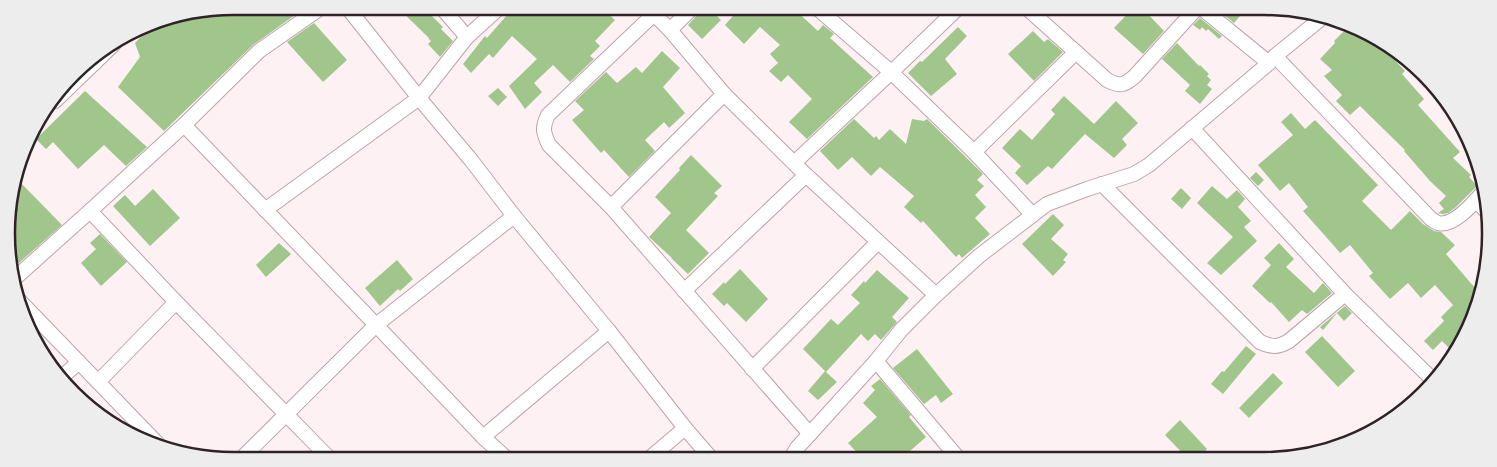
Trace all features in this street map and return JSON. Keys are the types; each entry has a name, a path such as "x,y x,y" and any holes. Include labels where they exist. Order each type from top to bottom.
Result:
{"street":[{"path":"19,275 184,125 259,51 311,15"},
{"path":"357,15 419,98 705,452"},
{"path":"448,15 467,36"},
{"path":"265,210 419,98 467,36 491,15"},
{"path":"647,15 548,115 543,133 549,145 612,207 810,434"},
{"path":"655,15 724,94 806,175 936,295"},
{"path":"670,30 685,15"},
{"path":"825,15 891,72 974,152 1032,214"},
{"path":"794,163 950,15"},
{"path":"1035,15 1107,80 1115,84 1124,84 1135,76 1191,15"},
{"path":"1211,15 1272,60 1431,219 1438,223 1448,223 1456,219 1479,197"},
{"path":"800,452 810,434 876,361 900,330 979,256 1047,204 1134,174 1149,165 1318,21"},
{"path":"974,152 1076,52"},
{"path":"612,207 724,94"},
{"path":"184,125 500,452"},
{"path":"1192,128 1345,294 1429,376"},
{"path":"684,291 806,175"},
{"path":"1102,184 1260,342 1271,346 1281,346 1345,294"},
{"path":"1476,200 1480,204"},
{"path":"90,211 323,452"},
{"path":"248,452 376,325 514,216"},
{"path":"752,369 878,242"},
{"path":"98,382 176,302"},
{"path":"29,310 149,434"},
{"path":"483,437 609,331"},
{"path":"876,361 953,452"},
{"path":"66,374 79,362"},
{"path":"657,452 685,428"}],"building":[{"path":"219,15 295,15 253,45 164,131 118,87 140,57 135,43 142,36 150,32 191,19"},
{"path":"405,15 431,15 453,41 440,57 428,44 431,41"},
{"path":"507,15 610,15 615,20 595,41 600,46 590,56 594,59 570,82 553,65 534,83 542,92 525,109 509,86 537,59 512,36 493,58 489,54 471,73 463,64 485,36 487,38"},
{"path":"697,15 716,15 721,20 702,39 688,25"},
{"path":"734,15 801,15 818,31 823,25 834,34 830,38 873,77 807,139 789,122 812,99 788,75 781,82 769,71 778,63 770,54 780,45 760,27 744,44 725,25"},
{"path":"1126,15 1149,15 1164,31 1143,54 1114,28"},
{"path":"1224,15 1241,15 1234,23"},
{"path":"1200,18 1222,36 1219,39 1208,29 1206,31 1202,27 1200,30 1193,25"},
{"path":"314,23 347,60 323,82 287,42"},
{"path":"958,27 967,36 945,59 957,74 931,96 908,73"},
{"path":"1033,31 1044,42 1048,39 1063,52 1034,81 1008,54"},
{"path":"1344,31 1373,44 1391,56 1405,71 1402,74 1424,99 1418,105 1460,152 1453,158 1471,175 1469,177 1477,186 1448,213 1438,213 1444,209 1439,203 1446,196 1430,181 1405,150 1360,106 1350,115 1336,101 1342,95 1324,76 1332,70 1320,59 1335,43 1334,41"},
{"path":"1177,43 1209,74 1207,76 1211,80 1207,85 1212,89 1200,104 1185,91 1190,85 1162,59"},
{"path":"662,51 680,68 663,87 685,113 669,128 664,122 645,140 655,151 629,177 604,150 601,153 572,120 584,110 575,101 606,72 617,83 636,67 642,73"},
{"path":"498,88 507,97 498,106 488,96"},
{"path":"85,91 147,147 126,166 104,145 78,169 53,142 46,149 37,140"},
{"path":"1064,96 1094,124 1116,101 1138,123 1122,139 1127,145 1114,158 1085,134 1052,169 1048,166 1027,185 1015,173 1021,166 1002,148 1020,129 1032,140 1055,114 1051,110"},
{"path":"1291,113 1305,129 1315,120 1378,185 1362,201 1391,230 1410,211 1423,224 1434,231 1441,232 1455,245 1446,254 1475,288 1465,317 1449,348 1442,341 1433,350 1424,341 1444,321 1441,317 1453,305 1435,285 1421,298 1408,283 1390,299 1369,276 1373,273 1350,245 1340,253 1303,211 1308,207 1289,183 1280,191 1258,165 1293,135 1281,122"},
{"path":"854,119 874,138 876,136 879,140 890,129 906,144 912,119 924,121 927,119 983,174 977,180 984,186 975,195 986,207 975,218 990,234 962,258 959,254 956,257 923,221 921,223 904,207 914,196 880,167 871,176 852,157 838,170 820,151"},
{"path":"691,155 722,186 714,193 718,196 686,230 709,253 688,274 649,237 671,213 655,197"},
{"path":"1256,172 1264,180 1258,186 1250,178"},
{"path":"21,183 62,225 17,264 15,219"},
{"path":"1212,186 1227,199 1237,190 1245,199 1238,207 1251,221 1244,227 1257,241 1221,275 1207,263 1233,237 1197,203"},
{"path":"1181,188 1191,198 1182,209 1171,199"},
{"path":"153,189 180,218 150,246 113,206 125,195 135,206"},
{"path":"1053,214 1064,225 1051,239 1068,254 1063,260 1066,262 1053,276 1022,244"},
{"path":"100,234 127,262 101,286 81,263 96,249 90,243"},
{"path":"279,243 291,254 266,277 256,265"},
{"path":"1279,243 1294,259 1286,267 1314,293 1323,283 1332,293 1307,314 1302,310 1289,322 1271,302 1252,286 1271,265 1264,258"},
{"path":"397,260 413,279 400,291 398,289 380,306 365,288"},
{"path":"740,269 768,299 746,322 727,303 724,306 712,294"},
{"path":"877,270 909,298 892,317 897,322 881,340 875,334 868,341 861,334 826,372 837,382 818,400 808,391 825,371 803,349 831,319 838,325 860,303 851,295"},
{"path":"1345,306 1352,313 1344,321 1337,313 1323,330 1320,327"},
{"path":"1322,336 1355,371 1338,387 1305,352"},
{"path":"1246,346 1256,354 1223,394 1211,384"},
{"path":"917,349 953,394 941,403 936,395 924,404 893,368"},
{"path":"1273,373 1283,383 1249,418 1239,408"},
{"path":"880,379 911,415 909,417 926,437 909,452 856,452 848,443 877,417 863,403 875,390 871,386"},
{"path":"1180,420 1207,449 1204,452 1181,452 1165,435"}]}
